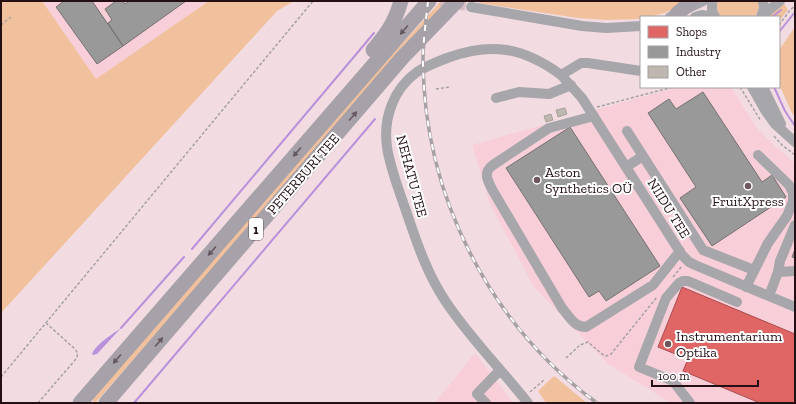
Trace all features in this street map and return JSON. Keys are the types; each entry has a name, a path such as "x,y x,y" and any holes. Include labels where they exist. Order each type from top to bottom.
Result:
{"highway":[{"path":"322,123 350,79 384,38 396,17 401,1"},
{"name":"PETERBURI TEE","path":"84,402 322,123 429,1"},
{"name":"PETERBURI TEE","path":"106,403 402,58 457,1"},
{"path":"673,15 692,1"}],"street":[{"path":"673,15 703,1"},
{"path":"712,1 714,16"},
{"path":"761,16 764,8 763,1"},
{"path":"761,16 780,1"},
{"path":"471,7 582,26 606,28 640,26"},
{"name":"NEHATU TEE","path":"526,400 456,317 436,285 424,260 405,206 387,148 386,133 388,117 396,97 401,87 409,78 428,66 457,55 473,50 488,49 516,52 545,64 561,75"},
{"path":"561,75 581,63 640,71"},
{"name":"NIIDU TEE","path":"561,75 571,85 591,112 678,254 688,262 795,307"},
{"path":"496,98 520,92 550,94 571,85"},
{"path":"753,88 775,124 795,142"},
{"path":"764,88 786,133"},
{"path":"591,112 549,128 489,168 486,178 562,308 575,324 580,327 586,327 593,324 653,285 678,254"},
{"path":"627,131 703,250 754,270"},
{"path":"746,287 768,243 789,211 793,196 791,189 786,182 758,155"},
{"path":"626,167 643,156"},
{"path":"769,296 778,272 780,261 795,225"},
{"path":"778,272 795,271"},
{"path":"710,291 717,274"},
{"path":"690,403 673,381 639,367 666,298 679,283 682,281 688,281 737,302"},
{"path":"486,403 477,394 500,370"},
{"path":"117,403 133,372"}],"path":[{"path":"1,377 313,1"},
{"path":"780,24 790,10 795,6"},
{"path":"1,25 11,17"},
{"path":"436,89 450,88"},
{"path":"591,112 669,88"},
{"path":"673,277 682,265 678,254"},
{"path":"566,358 580,345 588,342 602,354 606,356 611,354 658,295"},
{"path":"38,403 78,356 75,349 46,323"},
{"path":"526,400 546,379"}],"shaded area":[{"path":"1,1 42,1 96,79 209,1 294,1 277,11 1,313"},
{"path":"42,1 209,1 96,79"},
{"path":"441,1 447,1 96,402 94,402 92,399 341,111"},
{"path":"480,1 688,1 654,16 640,16 640,19 606,20 578,18 479,3"},
{"path":"717,1 759,1 758,11 756,16 720,16 716,7"},
{"path":"783,2 788,10 780,20 780,16 767,16"},
{"path":"795,27 795,116 792,113 780,86 780,49"},
{"path":"673,88 732,88 757,128 795,163 795,403 671,403 608,364 534,287 490,204 472,145"},
{"path":"121,328 97,354 92,355 96,347"},
{"path":"475,353 513,403 435,403"},
{"path":"554,376 587,403 546,403 538,391"}],"building: Shops":[{"path":"682,287 795,334 795,403 760,403 683,371 688,359 658,347"}],"building: Industry":[{"path":"64,1 92,1 123,46 97,64 56,7"},
{"path":"116,1 123,1 125,4 129,1 186,1 123,46 108,23 112,20 105,9"},
{"path":"703,92 762,182 772,175 786,197 712,246 680,198 696,187 648,113 669,99 676,109"},
{"path":"570,127 660,266 606,301 599,291 589,297 506,168"},
{"path":"681,232 684,237 682,239 678,233"},
{"path":"795,249 795,258 792,257"}],"building: Other":[{"path":"565,108 567,114 558,117 556,110"},
{"path":"551,114 553,120 546,122 544,116"}],"waterway":[{"path":"773,16 781,10"},
{"path":"780,31 795,12"},
{"path":"192,249 374,33"},
{"path":"774,88 785,111 795,126"},
{"path":"134,403 375,119"},
{"path":"121,328 184,257"}],"tunnel":[{"path":"441,1 471,7"}],"railway":[{"path":"428,1 423,61 426,111 435,160 450,207 470,253 495,295 524,335 559,371 597,403"}],"place":[{"name":"Aston Synthetics OÜ","path":"537,180"},
{"name":"FruitXpress","path":"748,186"},
{"name":"Instrumentarium Optika","path":"668,344"}]}
